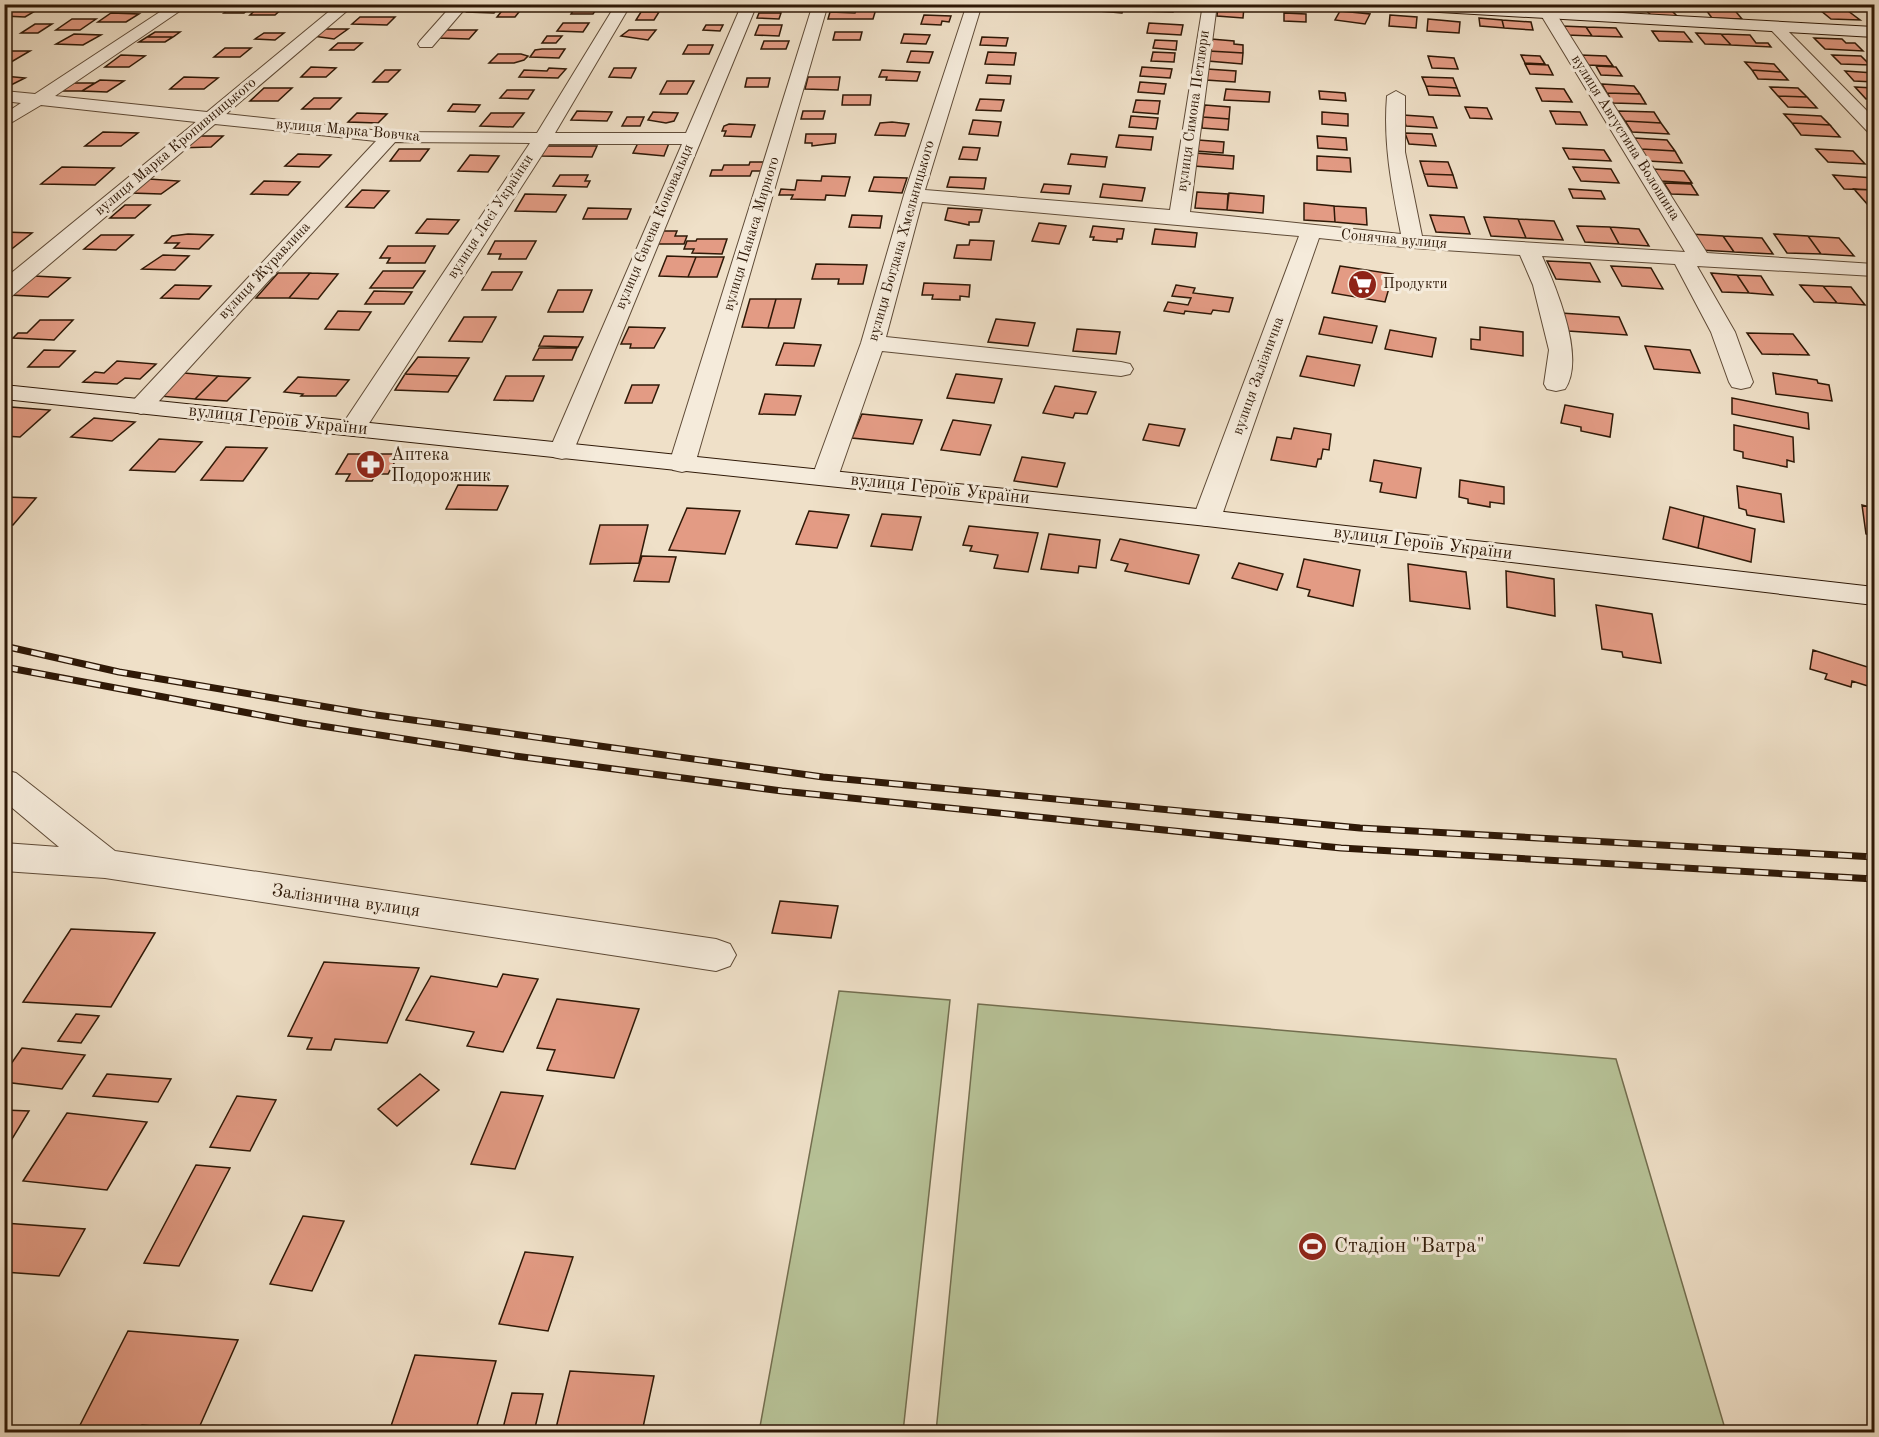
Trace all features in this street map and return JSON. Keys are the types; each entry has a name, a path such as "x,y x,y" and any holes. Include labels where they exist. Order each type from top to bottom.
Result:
{"street":[{"path":"4,7 9,4"},
{"path":"4,122 183,4"},
{"name":"вулиця Марка Кропивницького","path":"4,291 348,4"},
{"path":"426,44 462,4"},
{"name":"вулиця Лесі Українки","path":"353,428 543,138 624,4"},
{"name":"вулиця Євгена Коновальця","path":"562,451 750,4"},
{"name":"вулиця Панаса Мирного","path":"682,464 821,4"},
{"name":"вулиця Богдана Хмельницького","path":"825,477 873,343 914,195 975,4"},
{"name":"вулиця Симона Петлюри","path":"1179,217 1209,4"},
{"path":"1370,4 1496,8 1549,15 1778,29 1875,32"},
{"name":"вулиця Августина Волошина","path":"1549,15 1692,260 1724,332 1741,382"},
{"path":"1778,29 1875,128"},
{"name":"вулиця Марка Вовчка","path":"4,96 390,137 692,139"},
{"path":"1396,96 1393,127 1394,151 1413,242"},
{"name":"вулиця Журавлина","path":"141,406 390,137"},
{"name":"Сонячна вулиця","path":"914,195 1179,217 1310,233 1413,242 1529,251 1875,270"},
{"name":"вулиця Залізнична","path":"1207,518 1310,233"},
{"path":"1529,251 1544,285 1561,350 1556,384"},
{"path":"873,343 1121,369"},
{"name":"вулиця Героїв України","path":"4,392 1207,518 1875,596"},
{"path":"4,782 105,864"},
{"name":"Залізнична вулиця","path":"4,858 105,864 320,898 716,955"}],"green space":[{"path":"839,991 950,1000 903,1432 759,1432"},
{"name":"Стадіон \"Ватра\"","path":"978,1004 1616,1059 1726,1432 936,1432"}],"building":[{"path":"1047,4 1073,4 1072,10 1046,9"},
{"path":"1101,4 1125,4 1122,13 1099,11"},
{"path":"1145,4 1174,4 1173,12 1144,11"},
{"path":"474,5 500,5 494,13 467,12"},
{"path":"19,6 42,7 25,17 4,16"},
{"path":"260,6 285,6 275,15 250,15"},
{"path":"576,6 598,7 593,14 571,14"},
{"path":"1218,6 1244,7 1243,18 1217,16"},
{"path":"1703,6 1732,7 1742,19 1712,18"},
{"path":"505,7 523,7 515,17 497,17"},
{"path":"1642,7 1668,7 1677,16 1651,15"},
{"path":"230,8 250,8 244,13 224,13"},
{"path":"857,9 876,9 873,19 828,19 830,12 855,13"},
{"path":"1820,10 1848,11 1860,20 1831,19"},
{"path":"1340,11 1370,14 1365,24 1335,20"},
{"path":"641,12 659,12 654,20 636,20"},
{"path":"111,13 139,14 126,22 98,22"},
{"path":"759,13 781,13 779,19 757,18"},
{"path":"1284,13 1306,14 1306,22 1284,21"},
{"path":"924,15 951,16 949,22 942,21 941,25 921,24"},
{"path":"1390,15 1417,17 1416,28 1389,26"},
{"path":"360,17 395,17 387,25 352,24"},
{"path":"1479,18 1502,20 1504,28 1480,26"},
{"path":"72,19 96,19 80,30 56,30"},
{"path":"1428,19 1460,22 1459,33 1427,31"},
{"path":"1502,20 1531,22 1533,30 1504,28"},
{"path":"563,23 589,23 583,32 557,31"},
{"path":"1149,23 1183,25 1181,35 1147,33"},
{"path":"35,24 52,24 38,33 21,33"},
{"path":"706,25 723,25 720,31 703,30"},
{"path":"759,25 782,25 779,36 755,35"},
{"path":"1561,26 1586,27 1592,36 1567,35"},
{"path":"1586,27 1616,28 1622,37 1592,36"},
{"path":"321,29 348,29 334,39 313,36"},
{"path":"445,30 477,30 469,39 437,38"},
{"path":"629,30 656,30 648,40 621,36"},
{"path":"1652,31 1684,32 1692,42 1659,41"},
{"path":"155,32 180,32 173,37 147,37"},
{"path":"835,32 862,32 860,40 833,40"},
{"path":"264,33 284,33 275,40 255,39"},
{"path":"1696,33 1721,34 1731,45 1705,44"},
{"path":"74,34 101,35 83,45 56,44"},
{"path":"904,34 930,35 926,44 901,43"},
{"path":"1721,34 1750,35 1756,43 1768,43 1771,47 1731,45"},
{"path":"547,36 562,36 556,43 542,43"},
{"path":"147,37 173,37 165,42 139,42"},
{"path":"982,37 1008,38 1006,46 980,45"},
{"path":"1814,38 1842,39 1846,43 1855,43 1863,51 1825,49"},
{"path":"1211,39 1234,41 1234,44 1243,45 1243,53 1209,51"},
{"path":"1155,40 1177,41 1176,50 1153,48"},
{"path":"764,41 789,41 786,49 761,49"},
{"path":"338,43 362,43 354,50 330,50"},
{"path":"688,45 713,45 709,54 683,54"},
{"path":"225,48 251,48 240,57 214,57"},
{"path":"565,49 559,58 530,57 535,50"},
{"path":"4,51 30,51 6,65"},
{"path":"911,51 933,52 929,63 907,62"},
{"path":"1209,51 1243,53 1242,64 1208,61"},
{"path":"988,52 1016,53 1014,65 985,64"},
{"path":"1153,52 1175,53 1174,62 1151,61"},
{"path":"498,54 528,56 514,63 489,63"},
{"path":"121,55 145,56 129,67 105,67"},
{"path":"1521,55 1540,56 1545,64 1525,63"},
{"path":"1580,55 1606,56 1613,66 1586,65"},
{"path":"1832,55 1861,56 1870,65 1841,64"},
{"path":"1428,56 1454,58 1458,69 1432,68"},
{"path":"1745,62 1774,64 1781,72 1752,70"},
{"path":"1525,64 1548,65 1553,75 1530,74"},
{"path":"1596,66 1616,67 1622,76 1601,75"},
{"path":"311,67 336,68 326,77 301,77"},
{"path":"1142,67 1172,69 1170,78 1140,76"},
{"path":"549,68 566,69 558,78 519,77 524,70 547,71"},
{"path":"614,68 636,68 631,78 609,77"},
{"path":"1207,69 1236,71 1235,82 1206,80"},
{"path":"385,70 400,70 388,82 373,82"},
{"path":"882,70 920,72 917,81 886,80 887,77 879,77"},
{"path":"1752,70 1781,72 1788,80 1758,79"},
{"path":"1845,71 1874,73 1874,82 1854,81"},
{"path":"988,75 1011,76 1010,84 986,83"},
{"path":"4,76 25,78 5,88"},
{"path":"184,77 218,78 204,89 170,89"},
{"path":"808,77 840,77 838,90 805,89"},
{"path":"1422,77 1453,78 1457,88 1426,86"},
{"path":"747,78 770,78 768,87 745,87"},
{"path":"100,80 124,81 107,92 82,91"},
{"path":"667,81 694,81 687,94 660,94"},
{"path":"1140,82 1166,84 1164,94 1138,92"},
{"path":"74,83 95,83 82,91 61,91"},
{"path":"1602,84 1634,86 1640,94 1607,93"},
{"path":"1426,86 1457,88 1460,96 1429,95"},
{"path":"1770,87 1798,88 1807,97 1778,96"},
{"path":"1855,87 1874,88 1874,99 1866,99"},
{"path":"264,88 292,88 278,101 250,101"},
{"path":"1536,88 1564,89 1572,102 1542,101"},
{"path":"1226,89 1270,92 1269,102 1224,100"},
{"path":"507,90 534,90 528,99 500,98"},
{"path":"1319,91 1345,93 1346,101 1320,99"},
{"path":"1607,93 1640,94 1646,104 1613,103"},
{"path":"843,95 871,95 870,105 842,105"},
{"path":"1778,96 1807,97 1817,108 1788,107"},
{"path":"314,98 341,98 330,109 302,109"},
{"path":"980,99 1004,100 1001,111 976,110"},
{"path":"1136,100 1160,101 1158,114 1133,112"},
{"path":"453,104 480,105 475,112 448,111"},
{"path":"1205,105 1230,107 1229,119 1203,117"},
{"path":"1465,107 1487,108 1492,119 1470,118"},
{"path":"577,111 612,112 607,121 571,120"},
{"path":"803,111 825,111 823,119 801,119"},
{"path":"1550,111 1580,112 1587,125 1556,124"},
{"path":"1618,111 1654,112 1661,123 1625,121"},
{"path":"653,112 678,113 674,121 666,123 648,120"},
{"path":"1322,112 1348,114 1348,126 1322,124"},
{"path":"357,113 387,114 378,123 348,122"},
{"path":"491,113 524,113 513,127 480,126"},
{"path":"1784,114 1821,116 1830,125 1792,123"},
{"path":"1403,115 1433,117 1437,128 1406,126"},
{"path":"1131,116 1158,118 1156,129 1129,127"},
{"path":"627,117 644,117 640,126 622,126"},
{"path":"1203,117 1229,119 1228,130 1202,128"},
{"path":"973,120 1001,122 998,136 969,134"},
{"path":"1625,121 1661,123 1669,134 1632,132"},
{"path":"880,123 909,124 905,136 875,135"},
{"path":"1792,123 1830,125 1840,137 1801,135"},
{"path":"729,124 755,125 751,137 724,136 726,131 722,131 724,126"},
{"path":"103,132 138,133 121,146 85,146"},
{"path":"1405,133 1432,134 1436,146 1409,144"},
{"path":"806,134 836,134 835,143 812,146 812,143 805,143"},
{"path":"1119,135 1153,137 1151,150 1116,147"},
{"path":"191,136 223,136 211,147 177,148"},
{"path":"1317,136 1346,138 1347,150 1318,148"},
{"path":"1634,138 1667,140 1675,151 1641,149"},
{"path":"1198,140 1224,142 1223,153 1196,151"},
{"path":"638,143 669,143 664,156 633,153"},
{"path":"547,146 597,146 592,157 541,156"},
{"path":"963,147 980,148 977,160 959,159"},
{"path":"1563,148 1604,150 1611,161 1569,159"},
{"path":"399,149 429,149 420,161 390,161"},
{"path":"1641,149 1675,151 1682,163 1648,161"},
{"path":"1816,149 1853,151 1865,164 1828,162"},
{"path":"1195,153 1234,156 1233,169 1194,166"},
{"path":"298,154 331,155 319,167 285,166"},
{"path":"1071,154 1107,157 1105,167 1068,164"},
{"path":"470,155 499,156 488,172 458,171"},
{"path":"1317,156 1350,158 1351,172 1317,170"},
{"path":"1420,161 1448,162 1453,175 1424,174"},
{"path":"750,162 766,162 764,171 752,171 750,176 710,176 712,170 722,170 724,165 749,165"},
{"path":"62,167 114,168 95,185 41,184"},
{"path":"1573,167 1611,169 1619,183 1581,181"},
{"path":"1653,169 1684,171 1692,183 1660,181"},
{"path":"1424,174 1453,175 1457,188 1428,186"},
{"path":"560,175 588,175 585,181 590,181 587,187 553,186"},
{"path":"1833,175 1874,178 1874,190 1844,189"},
{"path":"822,176 850,177 845,196 826,195 825,200 791,199 793,195 779,195 781,189 795,190 797,180 821,181"},
{"path":"874,177 907,178 902,193 869,191"},
{"path":"950,177 986,178 984,189 947,187"},
{"path":"149,179 179,181 161,194 131,193"},
{"path":"264,181 300,182 288,195 251,194"},
{"path":"1664,183 1691,184 1698,195 1671,194"},
{"path":"1044,184 1071,186 1069,194 1041,192"},
{"path":"1103,184 1145,188 1142,201 1100,197"},
{"path":"1569,189 1601,191 1605,199 1573,198"},
{"path":"1854,189 1874,190 1874,206 1868,205"},
{"path":"362,190 389,191 374,208 346,207"},
{"path":"1197,192 1228,194 1227,210 1195,208"},
{"path":"1229,193 1264,196 1263,213 1227,210"},
{"path":"525,194 566,195 556,212 515,211"},
{"path":"1304,203 1334,206 1335,222 1304,220"},
{"path":"125,205 150,205 135,218 110,218"},
{"path":"1334,206 1366,208 1367,225 1335,222"},
{"path":"588,208 631,209 627,219 583,219"},
{"path":"948,208 982,210 979,222 969,222 969,225 945,220"},
{"path":"852,215 882,216 880,228 849,227"},
{"path":"1430,215 1464,217 1470,234 1436,232"},
{"path":"1484,217 1518,219 1526,238 1491,236"},
{"path":"427,219 459,220 448,234 416,233"},
{"path":"1518,219 1554,221 1563,240 1526,238"},
{"path":"1039,223 1066,226 1059,244 1032,241"},
{"path":"1093,226 1124,229 1122,239 1117,239 1117,242 1093,240 1094,237 1090,237"},
{"path":"1577,226 1610,227 1619,244 1585,242"},
{"path":"1610,227 1639,229 1649,246 1619,244"},
{"path":"1155,229 1197,233 1195,247 1152,244"},
{"path":"655,231 677,231 675,236 687,236 684,244 650,244"},
{"path":"4,232 32,233 4,255"},
{"path":"1690,234 1723,236 1734,252 1700,250"},
{"path":"1774,234 1808,236 1821,254 1787,253"},
{"path":"101,235 133,235 116,250 84,249"},
{"path":"213,235 199,249 174,248 179,243 165,243 172,236"},
{"path":"1723,236 1762,238 1773,254 1734,252"},
{"path":"1808,236 1839,238 1854,256 1821,254"},
{"path":"727,239 722,254 692,253 694,249 684,249 687,241"},
{"path":"970,240 994,241 991,260 954,258 957,245 969,245"},
{"path":"495,241 536,241 526,259 499,259 501,254 488,254"},
{"path":"388,246 435,246 425,263 387,263 390,258 380,258"},
{"path":"163,255 189,256 175,270 142,269"},
{"path":"667,256 696,257 688,277 659,276"},
{"path":"696,257 724,257 717,277 688,277"},
{"path":"1547,261 1590,263 1600,282 1556,279"},
{"path":"816,264 867,265 863,284 838,284 839,279 812,279"},
{"name":"Продукти","path":"1340,266 1393,274 1385,302 1332,293"},
{"path":"1611,266 1651,268 1663,289 1622,286"},
{"path":"383,271 425,271 413,288 370,288"},
{"path":"492,272 522,272 512,290 482,290"},
{"path":"278,273 310,273 289,298 256,298"},
{"path":"310,273 338,274 318,299 289,298"},
{"path":"1711,273 1737,275 1749,293 1722,292"},
{"path":"1737,275 1761,276 1773,295 1749,293"},
{"path":"34,276 70,278 48,297 10,295"},
{"path":"924,283 970,285 969,297 960,296 960,300 932,299 933,295 922,295"},
{"path":"175,285 211,286 199,299 161,298"},
{"path":"1176,285 1195,288 1193,293 1233,298 1229,312 1213,310 1211,314 1185,311 1184,314 1164,311 1168,302 1188,305 1191,298 1172,296"},
{"path":"1800,285 1823,286 1837,303 1814,302"},
{"path":"1823,286 1851,287 1865,305 1837,303"},
{"path":"558,290 592,290 583,312 548,312"},
{"path":"374,291 412,292 404,304 365,304"},
{"path":"750,299 776,299 768,328 742,327"},
{"path":"776,299 801,299 794,328 768,328"},
{"path":"338,311 371,312 359,330 325,329"},
{"path":"1561,313 1619,317 1627,335 1568,331"},
{"path":"464,317 496,317 482,342 449,341"},
{"path":"1324,317 1377,326 1372,343 1319,334"},
{"path":"996,319 1035,323 1028,346 988,342"},
{"path":"40,320 73,320 54,340 13,338 18,333 27,333"},
{"path":"629,327 665,328 654,348 630,348 631,344 621,344"},
{"path":"1480,327 1523,332 1523,356 1471,349 1471,339 1480,340"},
{"path":"1077,329 1120,332 1116,354 1073,351"},
{"path":"1390,330 1436,338 1432,357 1385,349"},
{"path":"1747,333 1793,334 1809,355 1762,354"},
{"path":"544,336 583,337 578,347 539,346"},
{"path":"784,343 821,345 814,366 776,365"},
{"path":"1645,346 1690,350 1700,373 1654,369"},
{"path":"539,348 577,348 572,360 533,360"},
{"path":"44,350 75,351 59,367 28,367"},
{"path":"1307,356 1360,365 1354,386 1300,376"},
{"path":"418,357 469,358 458,376 405,374"},
{"path":"117,361 156,364 140,379 125,378 117,384 83,382 95,372 104,373"},
{"path":"184,373 218,376 195,399 159,396"},
{"path":"1773,373 1817,380 1818,383 1829,385 1832,401 1776,394"},
{"path":"405,374 458,376 448,392 395,390"},
{"path":"956,374 1002,379 994,403 947,398"},
{"path":"218,376 250,378 227,401 195,399"},
{"path":"506,376 544,376 533,401 494,400"},
{"path":"298,377 349,380 336,396 301,396 303,394 284,392"},
{"path":"632,385 659,385 652,403 625,403"},
{"path":"1055,386 1096,392 1087,414 1075,413 1073,418 1043,413"},
{"path":"765,394 801,396 795,415 759,414"},
{"path":"1732,398 1808,413 1809,429 1732,414"},
{"path":"1565,405 1613,414 1610,437 1581,431 1581,427 1561,423"},
{"path":"11,407 50,410 20,437 4,436 4,412"},
{"path":"862,414 922,420 913,444 852,438"},
{"path":"94,418 135,422 112,441 71,437"},
{"path":"953,420 991,425 980,455 941,450"},
{"path":"1149,424 1185,429 1179,446 1143,440"},
{"path":"1734,425 1793,437 1794,462 1787,460 1787,467 1743,458 1743,452 1734,450"},
{"path":"1294,428 1331,434 1329,450 1323,449 1316,467 1271,460 1277,437 1291,439"},
{"path":"159,439 202,442 175,472 130,470"},
{"path":"226,447 267,448 243,481 201,480"},
{"path":"348,454 399,454 388,474 376,474 372,481 346,481 350,474 336,474"},
{"path":"1022,457 1065,463 1057,487 1014,481"},
{"path":"1374,460 1421,468 1416,498 1380,492 1382,483 1370,481"},
{"path":"1460,480 1504,487 1504,504 1490,502 1490,507 1468,503 1468,499 1459,497"},
{"path":"458,485 508,486 497,510 446,509"},
{"path":"1737,486 1781,494 1784,522 1747,515 1746,510 1739,508"},
{"path":"4,497 36,498 13,525 4,525"},
{"path":"1862,505 1874,508 1874,536 1866,534"},
{"path":"1670,507 1704,516 1698,548 1663,539"},
{"path":"687,508 740,511 725,554 669,550"},
{"path":"809,511 849,515 837,548 796,544"},
{"path":"882,514 921,517 912,550 871,546"},
{"path":"1704,516 1755,529 1751,562 1698,548"},
{"path":"600,525 648,525 639,563 590,564"},
{"path":"969,526 1038,533 1028,572 994,568 998,555 970,551 972,546 963,545"},
{"path":"1049,534 1100,540 1096,568 1079,566 1078,573 1041,569"},
{"path":"1120,539 1199,555 1189,584 1125,571 1128,564 1111,560"},
{"path":"642,556 676,557 669,582 634,581"},
{"path":"1304,559 1360,570 1353,606 1308,596 1310,590 1297,587"},
{"path":"1239,563 1283,574 1277,590 1232,578"},
{"path":"1408,564 1466,572 1470,609 1410,601"},
{"path":"1506,571 1554,579 1555,616 1507,607"},
{"path":"1596,605 1652,614 1661,663 1623,657 1622,652 1602,649"},
{"path":"1813,650 1874,669 1874,688 1852,681 1851,687 1825,679 1827,674 1810,669"},
{"path":"780,901 838,906 831,938 772,933"},
{"path":"71,929 155,933 111,1007 23,1002"},
{"path":"324,962 419,968 387,1043 335,1039 331,1050 307,1049 312,1038 288,1036"},
{"path":"503,974 538,979 503,1052 467,1046 474,1032 406,1020 431,976 497,987"},
{"path":"557,999 639,1009 614,1078 547,1070 555,1050 537,1048"},
{"path":"76,1014 99,1016 81,1043 58,1041"},
{"path":"22,1048 85,1055 62,1089 4,1082 4,1074"},
{"path":"107,1074 171,1079 158,1102 93,1096"},
{"path":"420,1074 439,1090 397,1126 378,1109"},
{"path":"501,1092 543,1096 515,1169 471,1164"},
{"path":"237,1096 276,1100 250,1151 210,1147"},
{"path":"4,1110 29,1111 9,1144 4,1143"},
{"path":"67,1113 147,1122 107,1190 23,1181"},
{"path":"196,1165 230,1168 179,1266 144,1263"},
{"path":"303,1216 344,1221 312,1291 270,1284"},
{"path":"4,1223 85,1229 59,1276 4,1272"},
{"path":"525,1252 573,1257 548,1331 499,1324"},
{"path":"128,1331 238,1340 198,1430 142,1425 139,1432 77,1431"},
{"path":"415,1355 496,1361 475,1432 389,1432"},
{"path":"570,1371 654,1376 642,1432 555,1432"},
{"path":"512,1393 543,1394 534,1432 502,1432"}],"railway":[{"path":"4,646 119,672 369,714 823,777 1360,828 1874,857"},
{"path":"4,667 302,723 515,756 782,791 1341,848 1874,879"}],"place":[{"name":"Продукти","path":"1362,284"},
{"name":"Аптека Подорожник","path":"370,465"},
{"name":"Стадіон \"Ватра\"","path":"1313,1246"}]}
